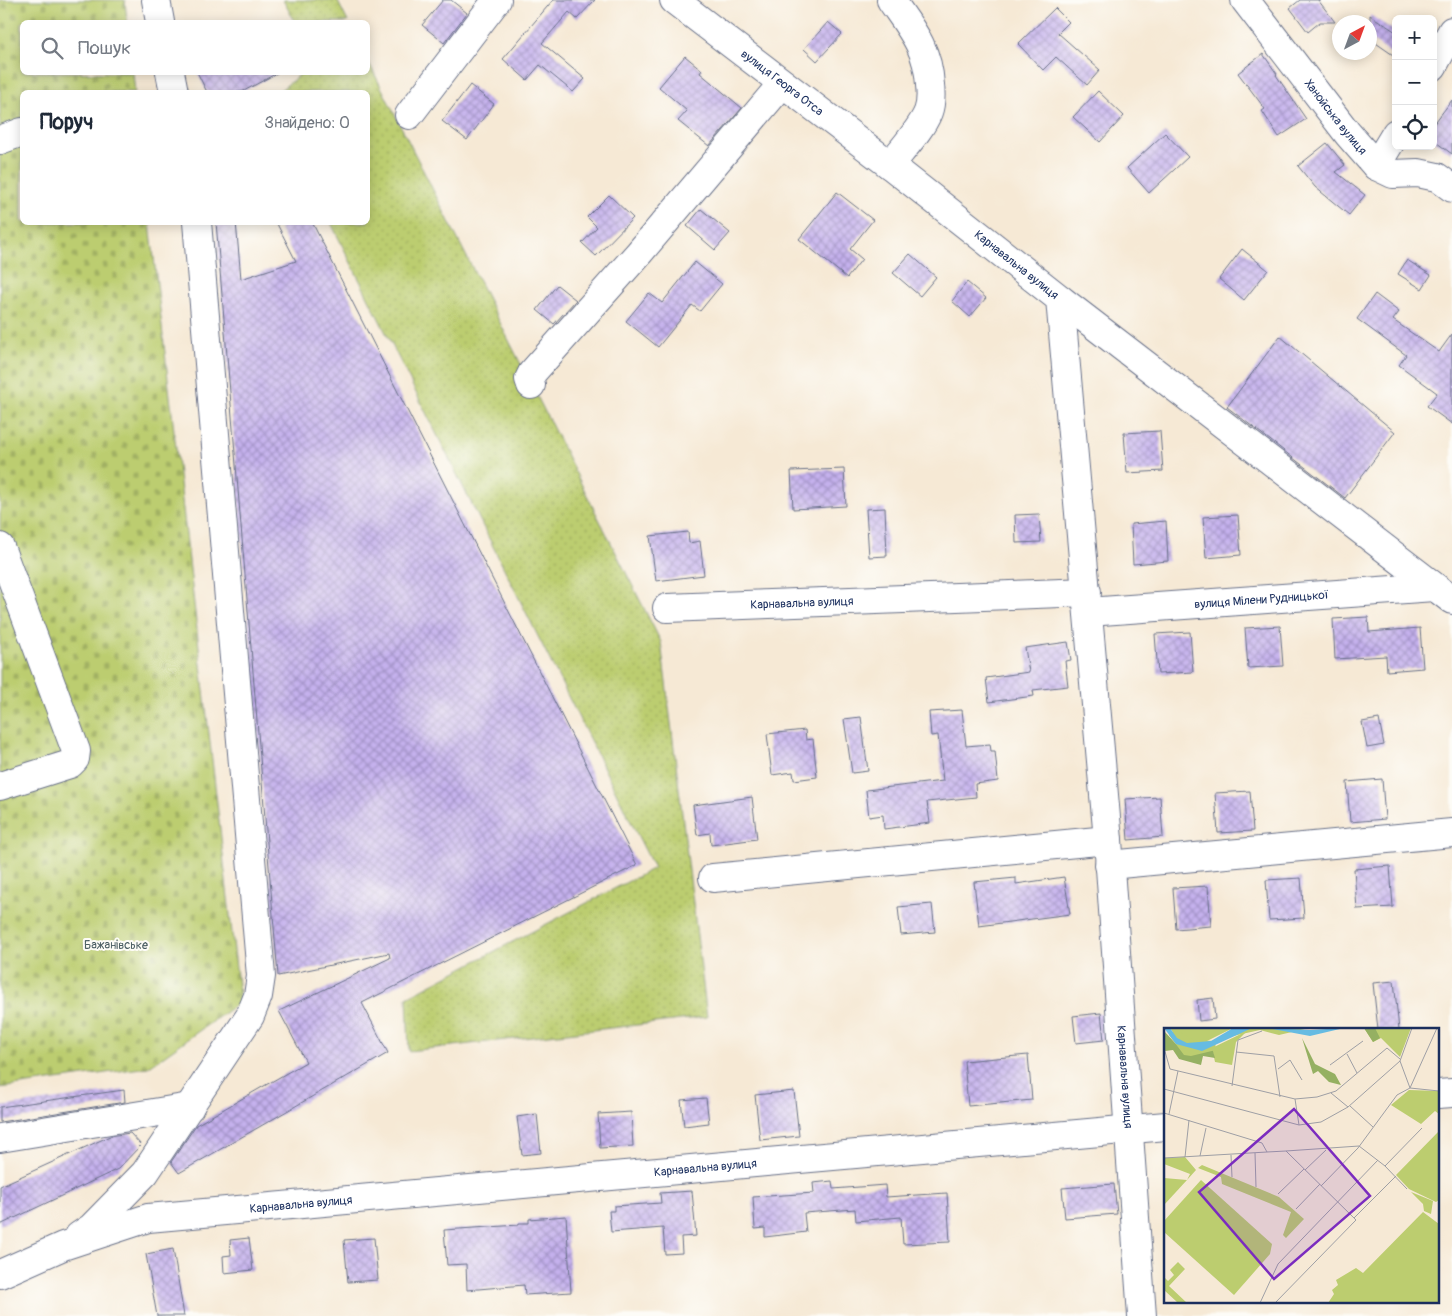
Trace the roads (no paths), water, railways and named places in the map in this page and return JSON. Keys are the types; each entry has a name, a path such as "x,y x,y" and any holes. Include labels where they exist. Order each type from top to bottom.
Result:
{"street":[{"path":"156,0 160,20"},
{"path":"409,115 497,0"},
{"name":"вулиця Георга Отса","path":"674,0 890,165"},
{"path":"890,165 917,130 928,112 931,93 929,69 922,46 891,0"},
{"name":"Ханойська вулиця","path":"1245,0 1348,134 1376,166 1393,174 1418,173 1437,177 1452,188"},
{"path":"1436,60 1452,31"},
{"path":"171,75 174,90"},
{"path":"531,385 528,378 532,373 639,253 782,84"},
{"path":"0,140 20,133"},
{"path":"1376,166 1392,140"},
{"name":"Карнавальна вулиця","path":"0,1274 63,1246 148,1218 1129,1130 1109,852 1060,299 890,165"},
{"path":"63,1246 91,1228 145,1173 250,1016 258,996 261,976 197,225"},
{"path":"1060,299 1443,594"},
{"path":"0,548 76,751 75,759 70,764 0,786"},
{"name":"вулиця Мілени Рудницької","path":"1088,602 1443,594"},
{"name":"Карнавальна вулиця","path":"667,608 1088,602"},
{"path":"713,878 1109,852 1452,833"},
{"path":"0,1138 190,1107"},
{"path":"1142,1316 1129,1130 1164,1126"}],"park label":[{"name":"Бажанівське","path":"116,945"}]}
